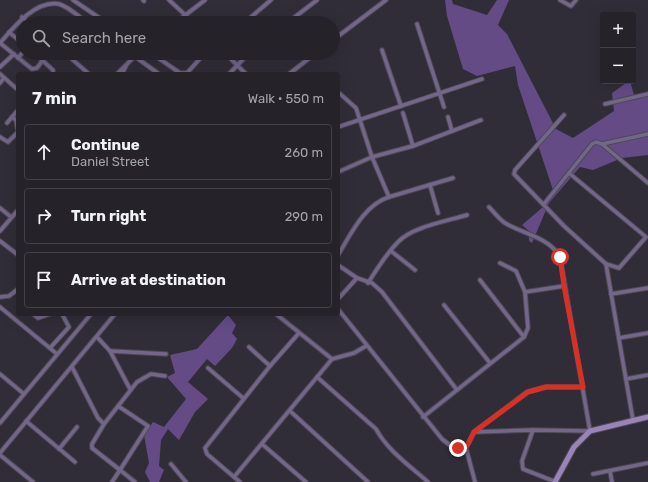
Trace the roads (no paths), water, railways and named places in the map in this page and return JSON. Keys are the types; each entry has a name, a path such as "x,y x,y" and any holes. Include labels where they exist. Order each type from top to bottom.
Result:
{"street":[{"path":"74,0 97,16"},
{"path":"169,0 187,15 205,0"},
{"path":"252,16 271,0"},
{"path":"295,16 317,0"},
{"path":"340,35 386,0"},
{"path":"560,0 571,6 576,0"},
{"path":"23,16 33,7 52,1 77,16"},
{"path":"0,67 14,54 0,43 16,24"},
{"path":"417,24 444,107"},
{"path":"9,32 16,38"},
{"path":"382,50 401,106"},
{"path":"20,60 30,69 34,69 36,72"},
{"path":"34,69 42,60 53,70 52,72"},
{"path":"73,60 87,72"},
{"path":"119,72 132,60"},
{"path":"140,60 156,72"},
{"path":"161,60 179,72"},
{"path":"188,72 199,60"},
{"path":"232,60 244,72"},
{"path":"231,72 242,60"},
{"path":"292,72 307,60"},
{"path":"123,72 128,64"},
{"path":"0,74 16,88"},
{"path":"0,83 4,78"},
{"path":"340,126 482,79"},
{"path":"340,94 356,108 361,119 372,157 389,197"},
{"path":"605,104 648,94"},
{"path":"7,122 16,112"},
{"path":"403,113 413,146"},
{"path":"564,115 514,172 515,176 564,226 606,264 620,268 647,236 569,173"},
{"path":"12,117 16,120"},
{"path":"448,117 452,131"},
{"path":"340,171 372,157 413,146 481,120"},
{"path":"0,137 8,142 16,134"},
{"path":"602,144 648,134"},
{"path":"544,204 594,142 602,144 647,181"},
{"path":"340,252 356,226 374,204 389,197 453,178"},
{"path":"430,185 438,213"},
{"path":"489,207 505,223 528,233 555,248 560,257 590,430"},
{"path":"0,208 12,218"},
{"path":"0,232 16,213"},
{"path":"368,283 391,250 398,242 412,232 467,215"},
{"path":"0,241 16,253"},
{"path":"391,250 415,270"},
{"path":"423,417 524,337 528,328 525,292 516,271 500,263"},
{"path":"606,264 633,420"},
{"path":"340,266 357,278 376,286 382,292 457,390"},
{"path":"340,297 357,278"},
{"path":"480,280 524,337"},
{"path":"525,292 564,286"},
{"path":"611,294 648,288"},
{"path":"0,297 8,296 16,290"},
{"path":"444,305 490,363"},
{"path":"0,307 57,354"},
{"path":"340,312 442,439 451,446 466,448"},
{"path":"50,348 69,327 63,316"},
{"path":"0,424 88,316"},
{"path":"33,482 0,454 97,337 113,316"},
{"path":"278,316 332,359"},
{"path":"240,482 206,452 205,448 243,398 299,333"},
{"path":"619,338 648,333"},
{"path":"97,337 110,351 130,389"},
{"path":"234,477 332,359 354,352 366,346"},
{"path":"249,347 270,366"},
{"path":"110,351 166,354"},
{"path":"72,367 98,418 104,424"},
{"path":"208,368 243,398"},
{"path":"0,374 24,394"},
{"path":"135,482 91,446 104,424 130,389 144,377 151,374 165,376"},
{"path":"626,378 648,375"},
{"path":"317,377 376,430 388,445 428,482"},
{"path":"475,482 466,448 474,432 528,392 546,387 583,387"},
{"path":"112,482 148,426 118,406"},
{"path":"290,411 368,482"},
{"path":"474,432 590,430 648,417"},
{"path":"26,421 75,462"},
{"path":"59,449 77,427"},
{"path":"533,430 522,461 523,469 556,482 574,447 590,430"},
{"path":"262,444 306,482"},
{"path":"593,474 648,463"},
{"path":"172,464 186,482"},
{"path":"610,471 612,482"}]}
